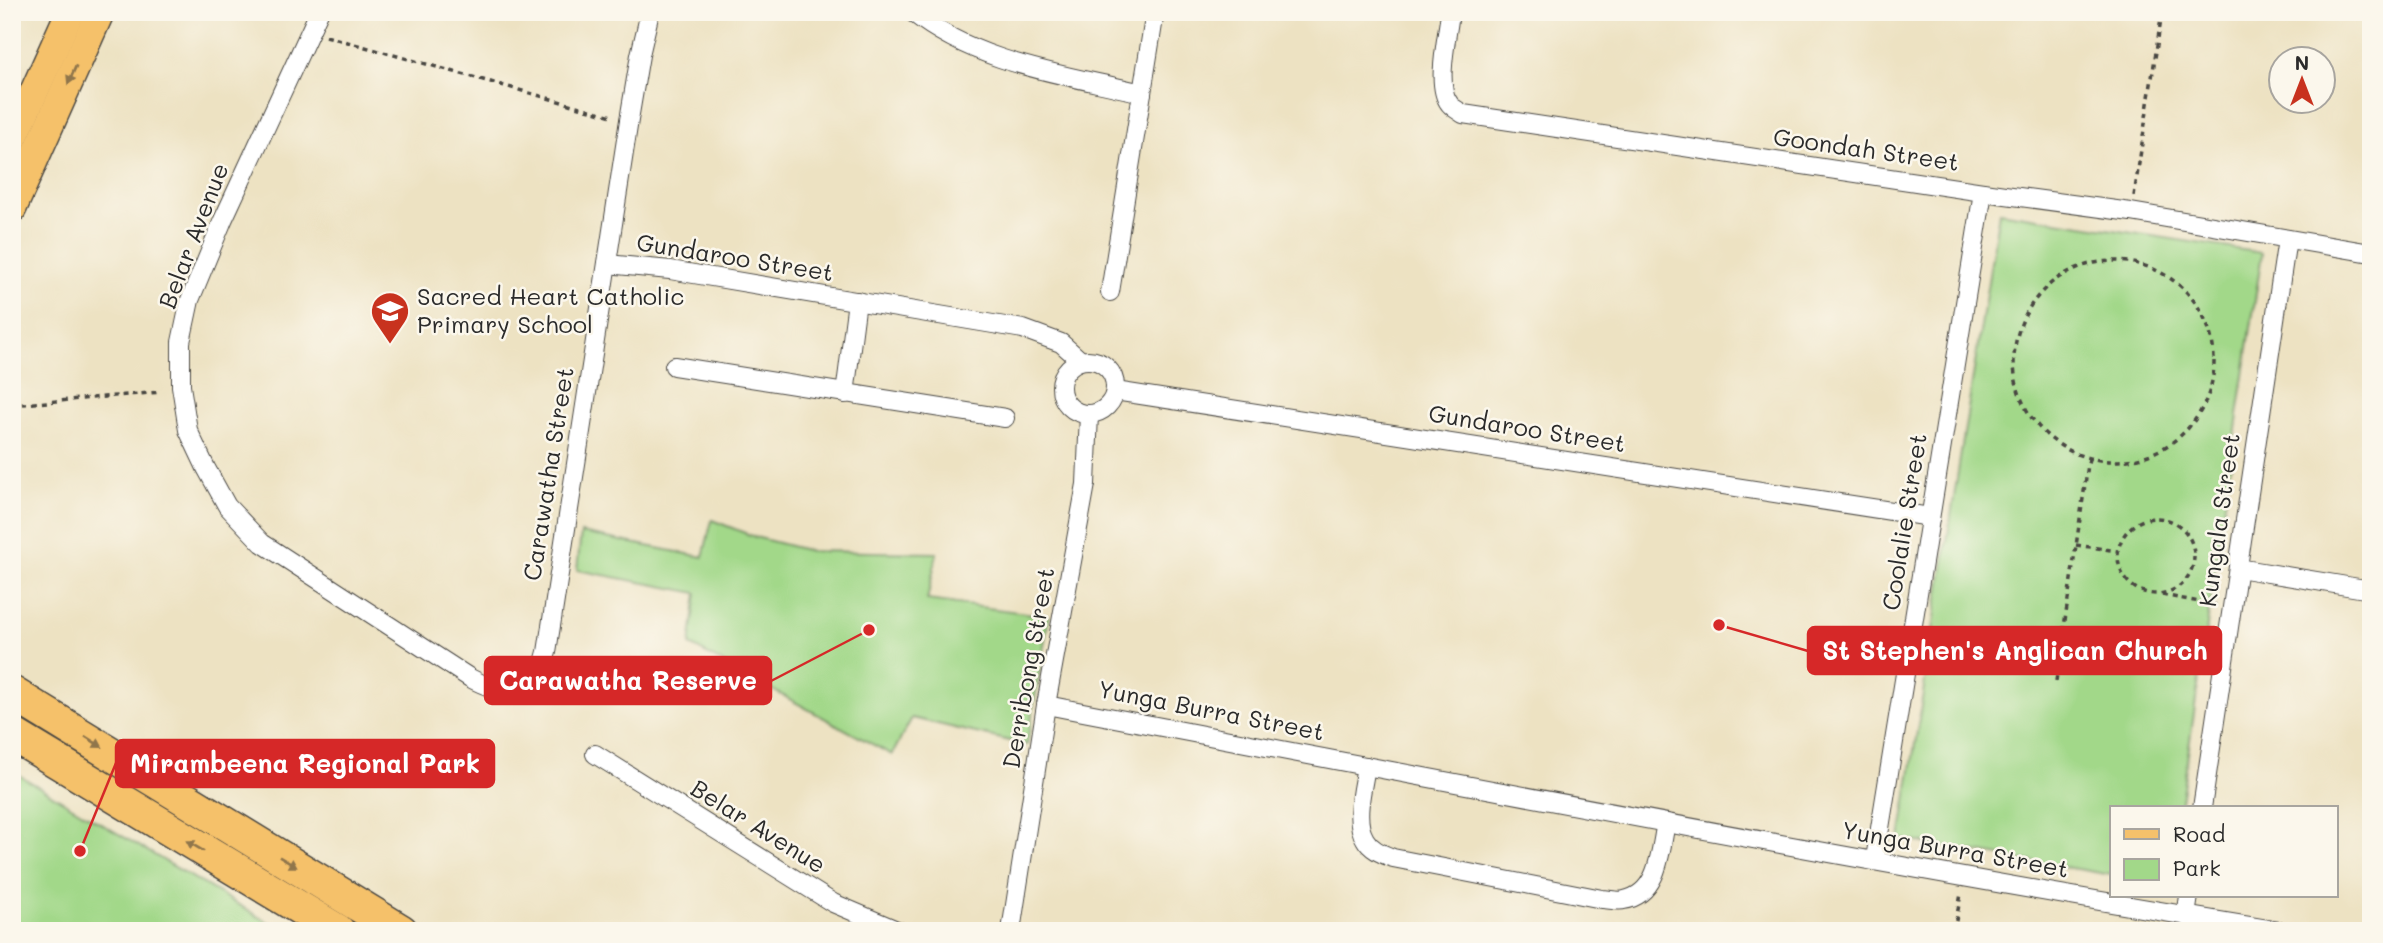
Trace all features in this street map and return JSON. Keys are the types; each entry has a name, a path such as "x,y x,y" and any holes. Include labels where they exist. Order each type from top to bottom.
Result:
{"highway":[{"path":"12,674 24,699 401,931"},
{"path":"12,734 338,931"}],"main road":[{"path":"13,136 70,12"},
{"path":"12,209 100,12"}],"street":[{"name":"Belar Avenue","path":"320,12 223,220 190,300 181,342 181,386 188,430 227,506 262,543 470,678 497,689 524,688"},
{"name":"Carawatha Street","path":"524,688 535,680 543,669 547,652 629,121 650,12"},
{"path":"912,12 928,25 966,47 1009,61 1142,93"},
{"path":"1110,292 1155,12"},
{"name":"Goondah Street","path":"1450,12 1443,67 1444,88 1448,103 1462,114 2131,212 2371,253"},
{"name":"Coolalie Street","path":"1875,859 1983,192"},
{"name":"Kungala Street","path":"2202,806 2287,239"},
{"name":"Gundaroo Street","path":"607,264 670,270 1023,329 1061,343 1080,360"},
{"name":"Gundaroo Street","path":"845,394 857,301"},
{"path":"1080,360 1098,361 1106,366 1115,382 1115,391 1106,407 1089,414 1072,409 1062,395 1062,378 1066,370 1080,360"},
{"path":"674,366 1005,418"},
{"name":"Gundaroo Street","path":"1115,391 1930,517"},
{"name":"Derribong Street","path":"1011,931 1046,705 1086,484 1089,414"},
{"path":"2238,568 2371,590"},
{"name":"Yunga Burra Street","path":"1046,705 1666,823 1875,859 1964,878 2278,931"},
{"name":"Belar Avenue","path":"595,754 833,903 899,931"},
{"path":"1366,765 1360,821 1364,839 1377,851 1393,858 1602,899 1623,901 1640,895 1650,884 1657,867 1666,823"},
{"path":"2186,916 2189,898"}],"path":[{"path":"2131,212 2162,12"},
{"path":"311,31 629,121"},
{"path":"2127,261 2159,271 2186,290 2205,317 2214,349 2213,382 2201,413 2179,438 2150,455 2118,461 2089,458 2055,443 2031,419 2017,389 2013,356 2020,324 2037,295 2063,274 2083,266 2094,262 2127,261"},
{"path":"12,405 160,392"},
{"path":"2056,681 2089,458"},
{"path":"2157,594 2170,592 2190,575 2194,550 2191,539 2174,522 2150,518 2129,529 2118,551 2118,564 2123,576 2132,586 2144,593 2232,608"},
{"path":"2076,545 2118,551"},
{"path":"1954,931 1964,878"}],"green space":[{"path":"1999,212 2262,253 2180,806 2110,806 2110,875 1900,839"},
{"path":"712,520 755,537 810,551 937,553 927,600 1049,616 1027,745 912,718 892,755 690,645 697,593 577,570 581,533 703,557"},
{"path":"12,771 283,931 12,931"}],"place":[{"name":"Sacred Heart Catholic Primary School","path":"390,345"},
{"name":"St Stephen's Anglican Church","path":"1719,625"},
{"name":"Carawatha Reserve","path":"869,630"},
{"name":"Mirambeena Regional Park","path":"80,851"}]}
